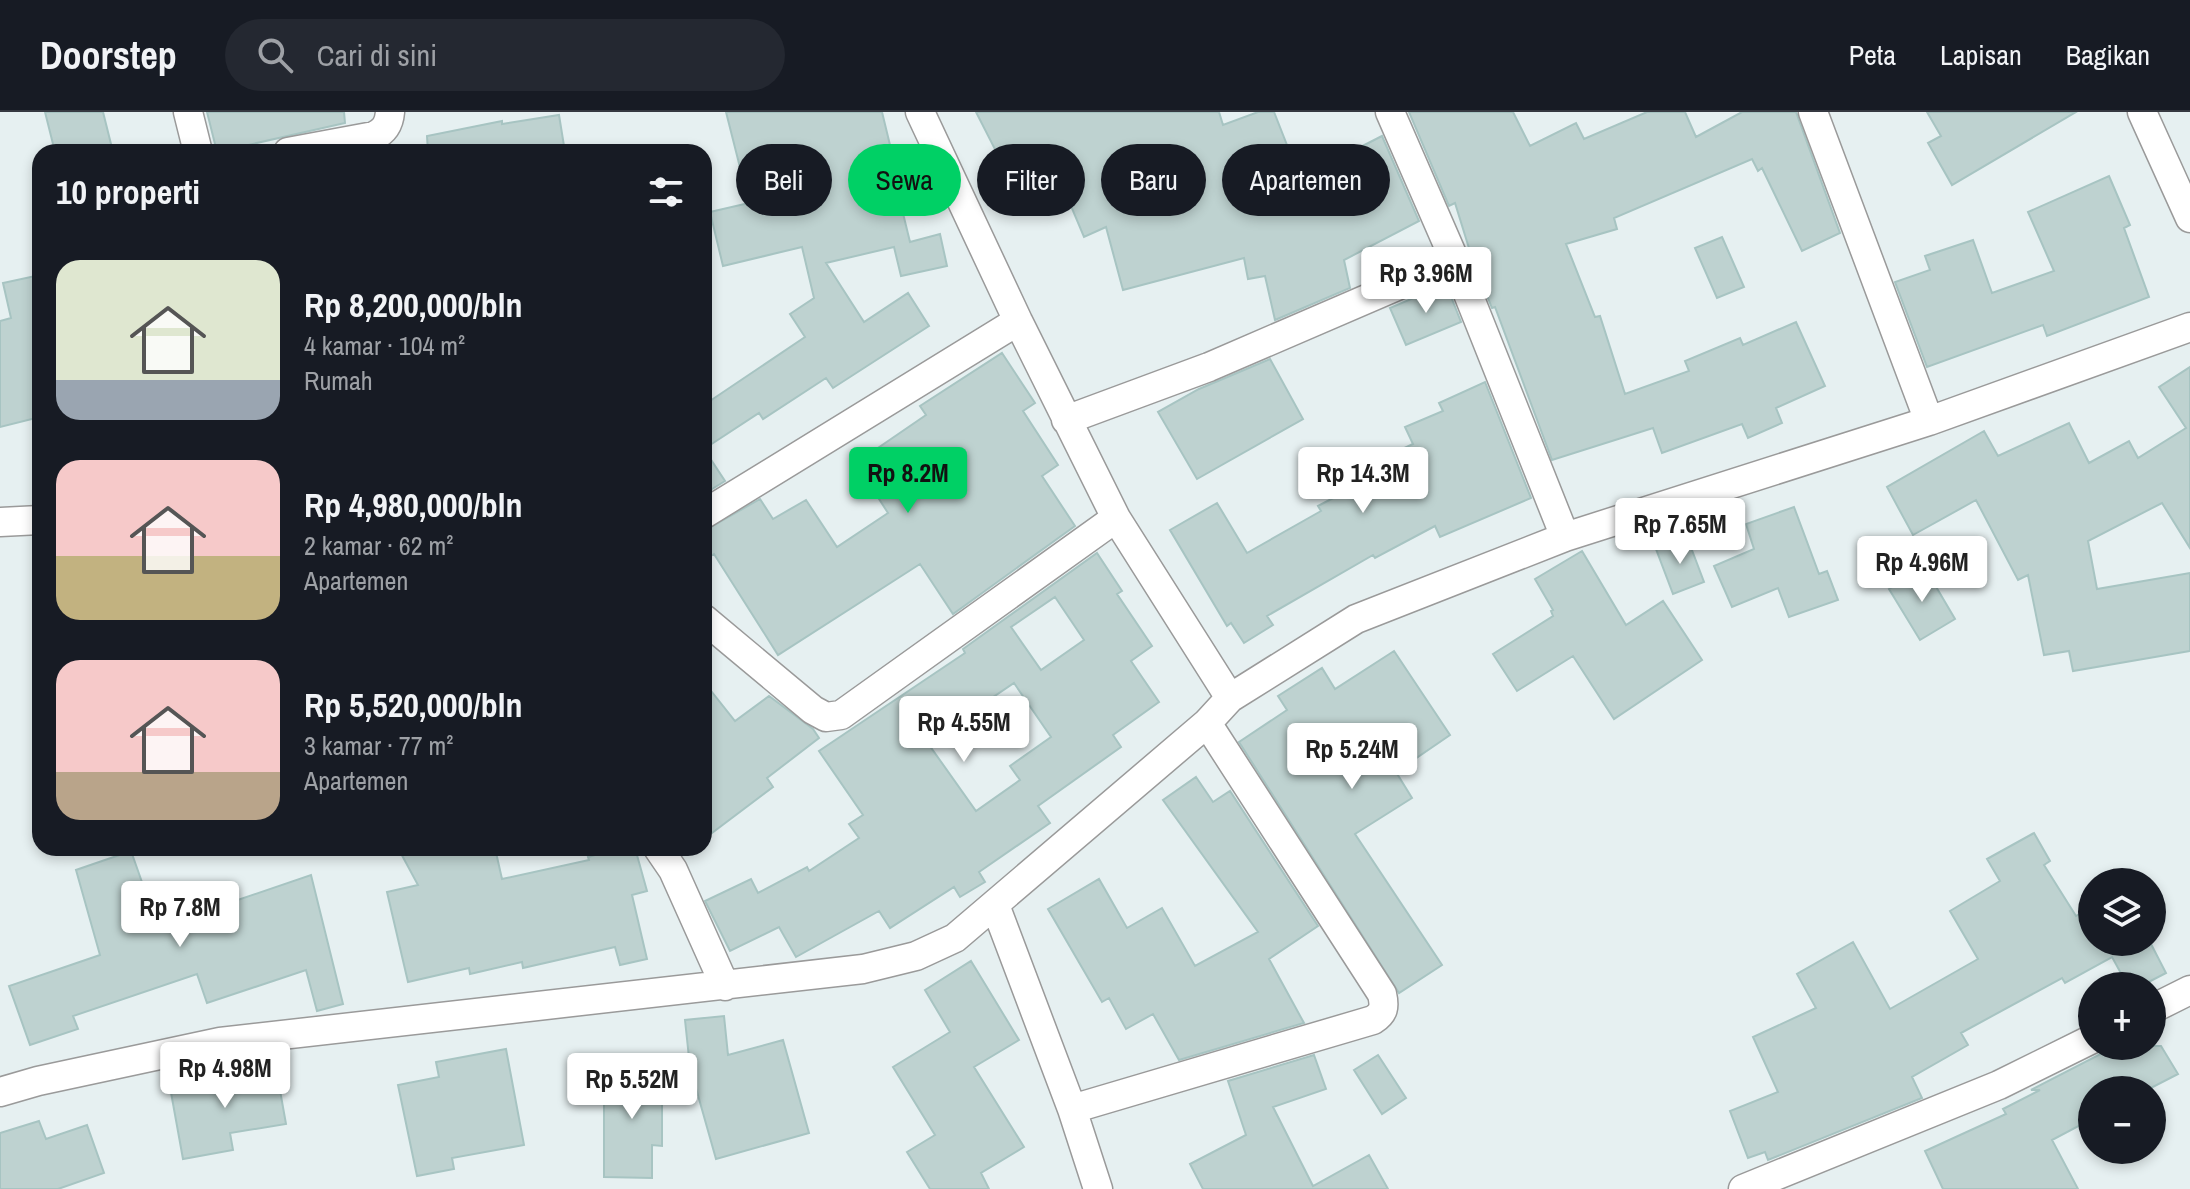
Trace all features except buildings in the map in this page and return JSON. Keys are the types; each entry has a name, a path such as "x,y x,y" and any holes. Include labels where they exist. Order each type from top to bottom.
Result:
{"street":[{"path":"188,112 196,144"},
{"path":"331,144 382,132 390,112"},
{"path":"920,112 1018,321 1116,518 1230,698"},
{"path":"1390,112 1455,261 1565,537"},
{"path":"1813,112 1929,421"},
{"path":"2142,112 2190,218"},
{"path":"1066,420 1209,367 1455,261"},
{"path":"712,509 1018,321"},
{"path":"0,1092 220,1042 863,969 916,956 955,938 1207,723 1230,698 1356,619 1565,537 1929,421 2190,327"},
{"path":"712,626 813,710 833,717 841,715 1116,518"},
{"path":"0,522 32,520"},
{"path":"1072,1109 1358,1025 1382,1014 1385,1005 1382,994 1207,723"},
{"path":"663,856 673,870 725,986"},
{"path":"995,905 1072,1109 1098,1189"},
{"path":"2166,1002 2190,990"},
{"path":"1743,1189 1999,1085 2078,1046"}]}
